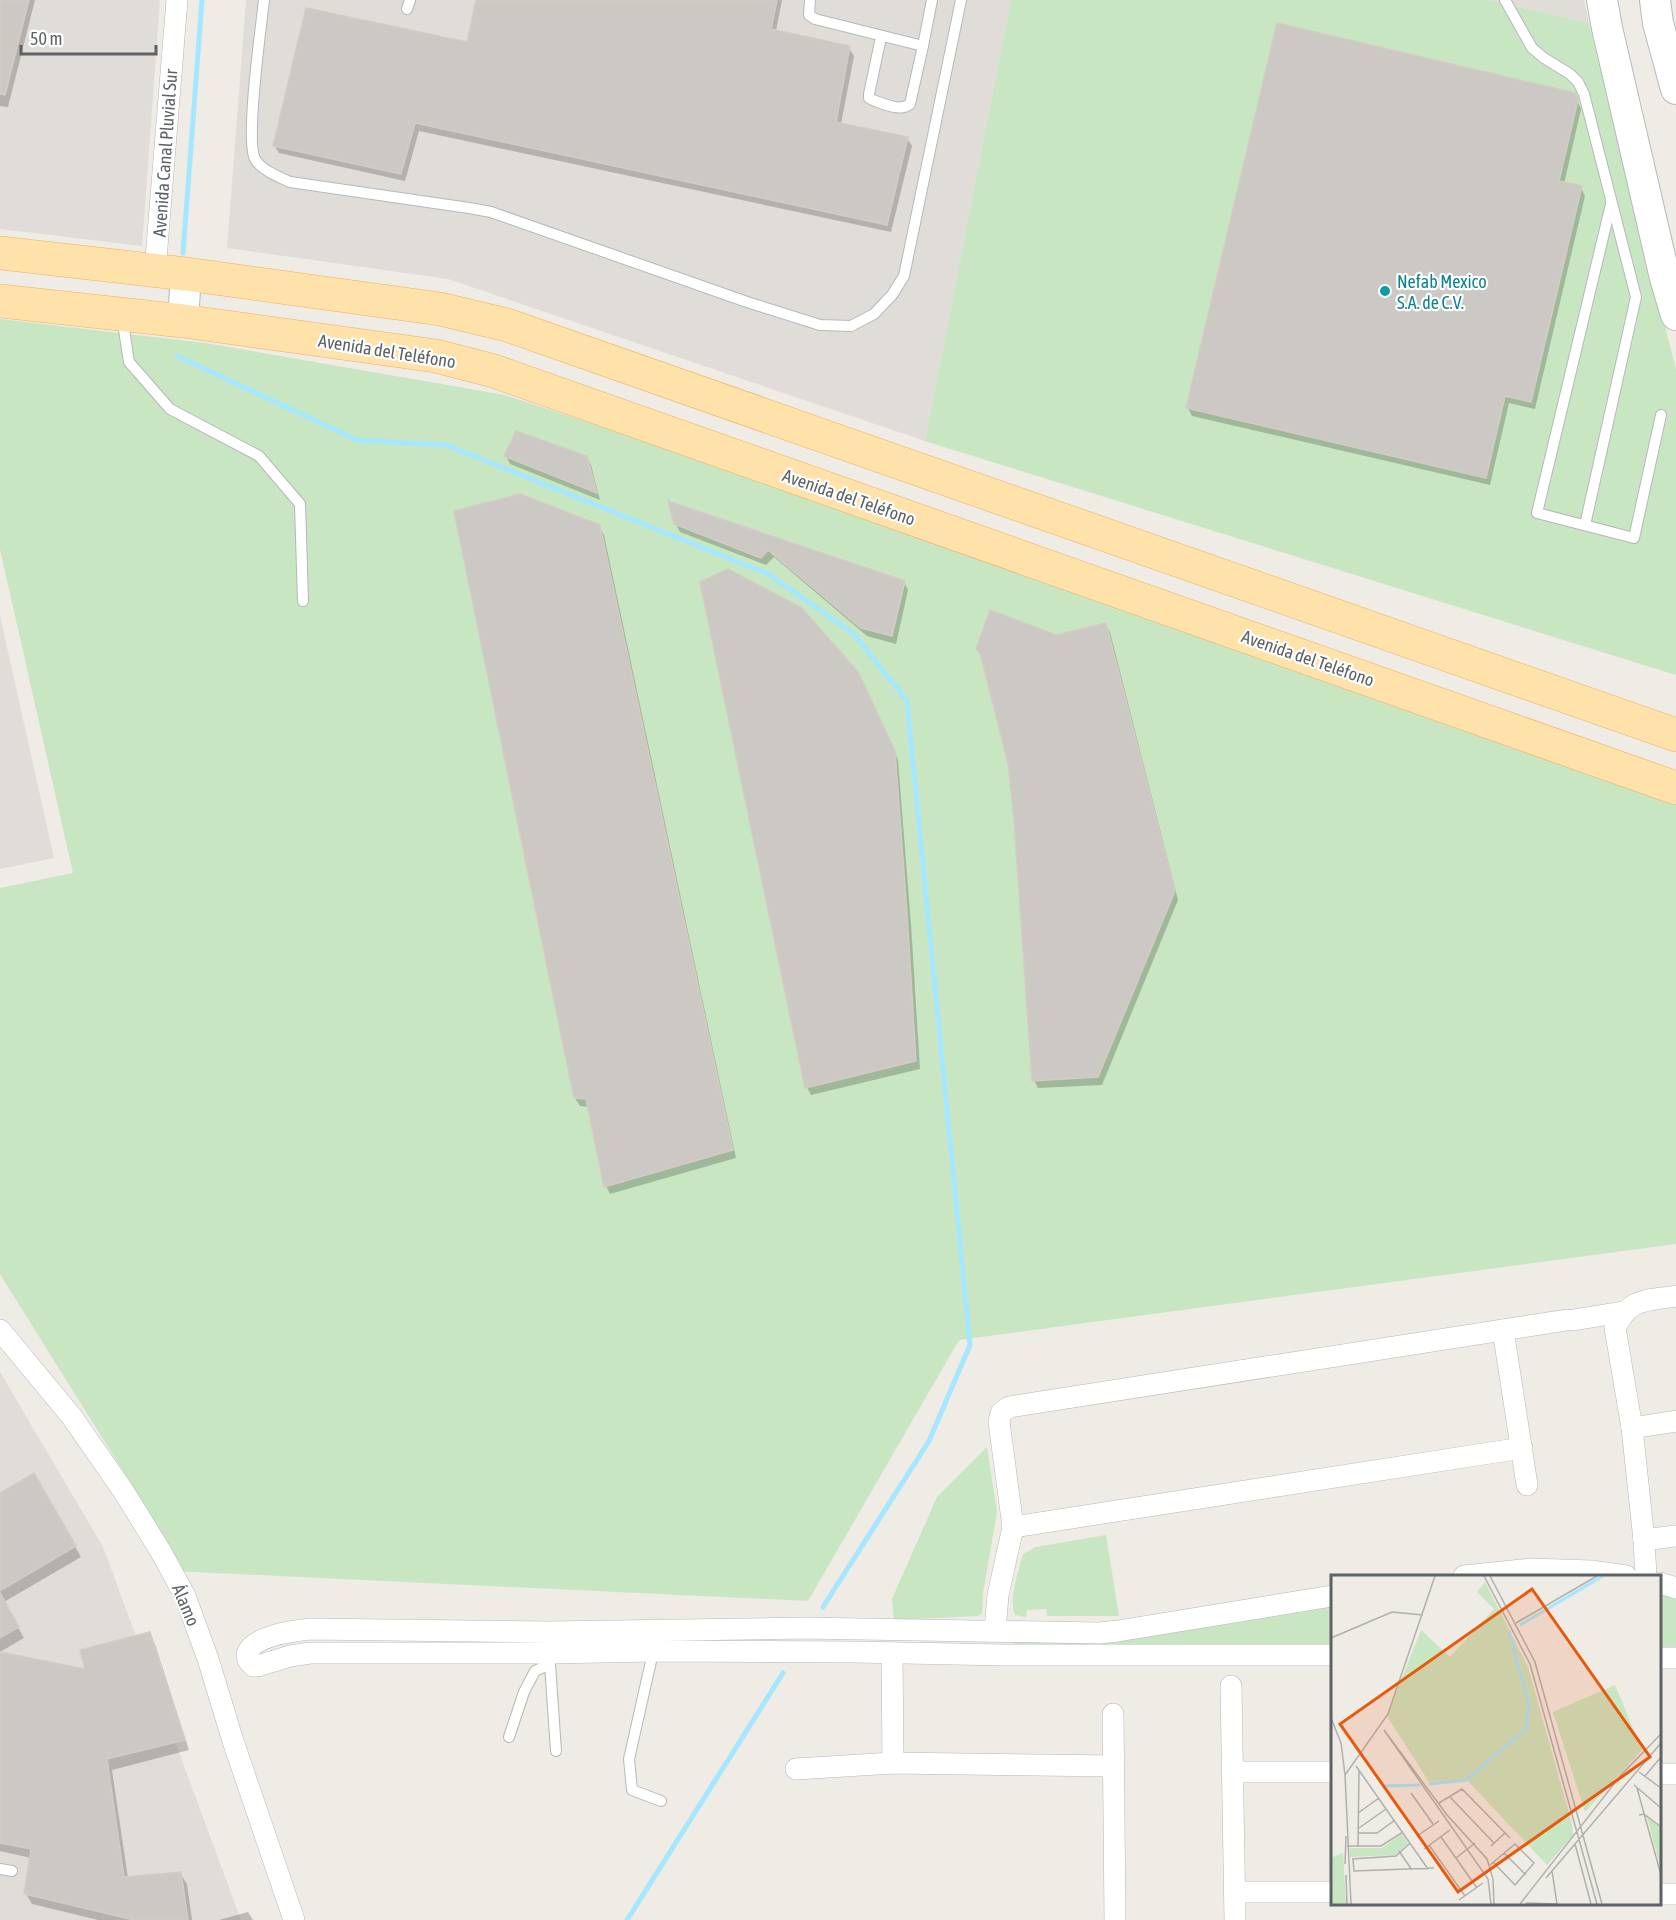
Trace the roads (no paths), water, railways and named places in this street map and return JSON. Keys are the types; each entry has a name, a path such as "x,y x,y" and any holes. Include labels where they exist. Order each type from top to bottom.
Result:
{"main road":[{"path":"1602,0 1660,256 1676,315"},
{"path":"1654,0 1676,89"},
{"path":"0,253 440,309 507,325 1676,735"},
{"path":"171,273 183,321"},
{"name":"Avenida del Teléfono","path":"0,301 183,321 436,356 494,371 1676,788"}],"street":[{"name":"Avenida Canal Pluvial Sur","path":"171,273 177,0"},
{"path":"1004,1655 998,1595 1013,1527 999,1422 1001,1413 1009,1407 1623,1312 1638,1302 1676,1296"},
{"path":"1623,1312 1615,1328 1632,1428 1646,1575"},
{"name":"Álamo","path":"0,1330 72,1417 124,1492 184,1596 208,1659 233,1741 294,1920"},
{"path":"1503,1330 1527,1485"},
{"path":"1632,1428 1676,1420"},
{"path":"1013,1527 1522,1448"},
{"path":"1644,1540 1676,1536"},
{"path":"1474,1575 1531,1569 1591,1571 1619,1575"},
{"path":"1661,1584 1676,1588"},
{"path":"1331,1596 1099,1633 855,1628 655,1641 550,1659 310,1653 290,1656 258,1666 250,1665 247,1654 252,1645 276,1635 310,1629 549,1632 655,1641 892,1653 1331,1655"},
{"path":"855,1628 855,1652"},
{"path":"892,1653 893,1763"},
{"path":"1231,1686 1235,1920"},
{"path":"1113,1714 1114,1920"},
{"path":"796,1769 893,1763 1112,1766"},
{"path":"1233,1772 1331,1772"},
{"path":"1235,1892 1331,1892"}],"lane":[{"path":"264,0 251,134 255,159 271,174 290,182 491,213 747,302 820,325 851,327 874,314 892,295 904,276 961,0"},
{"path":"810,0 809,15 815,19 923,46"},
{"path":"881,37 869,98 906,108 910,104 932,0"},
{"path":"1505,0 1532,48 1570,74 1578,82 1584,94 1636,297 1585,525"},
{"path":"1611,201 1536,513 1634,538 1661,416"},
{"path":"121,314 129,362 170,409 260,456 300,504 303,601"},
{"path":"549,1632 556,1751"},
{"path":"655,1641 629,1759 632,1790 661,1801"},
{"path":"509,1737 524,1692 535,1671 550,1659"},
{"path":"0,1869 12,1871"}],"waterway":[{"path":"183,253 202,0"},
{"path":"177,356 357,440 446,445 768,574 854,634 907,701 970,1345 929,1441 823,1607"},
{"path":"627,1920 783,1673"}],"place":[{"name":"Nefab Mexico S.A. de C.V.","path":"1385,291"}]}
